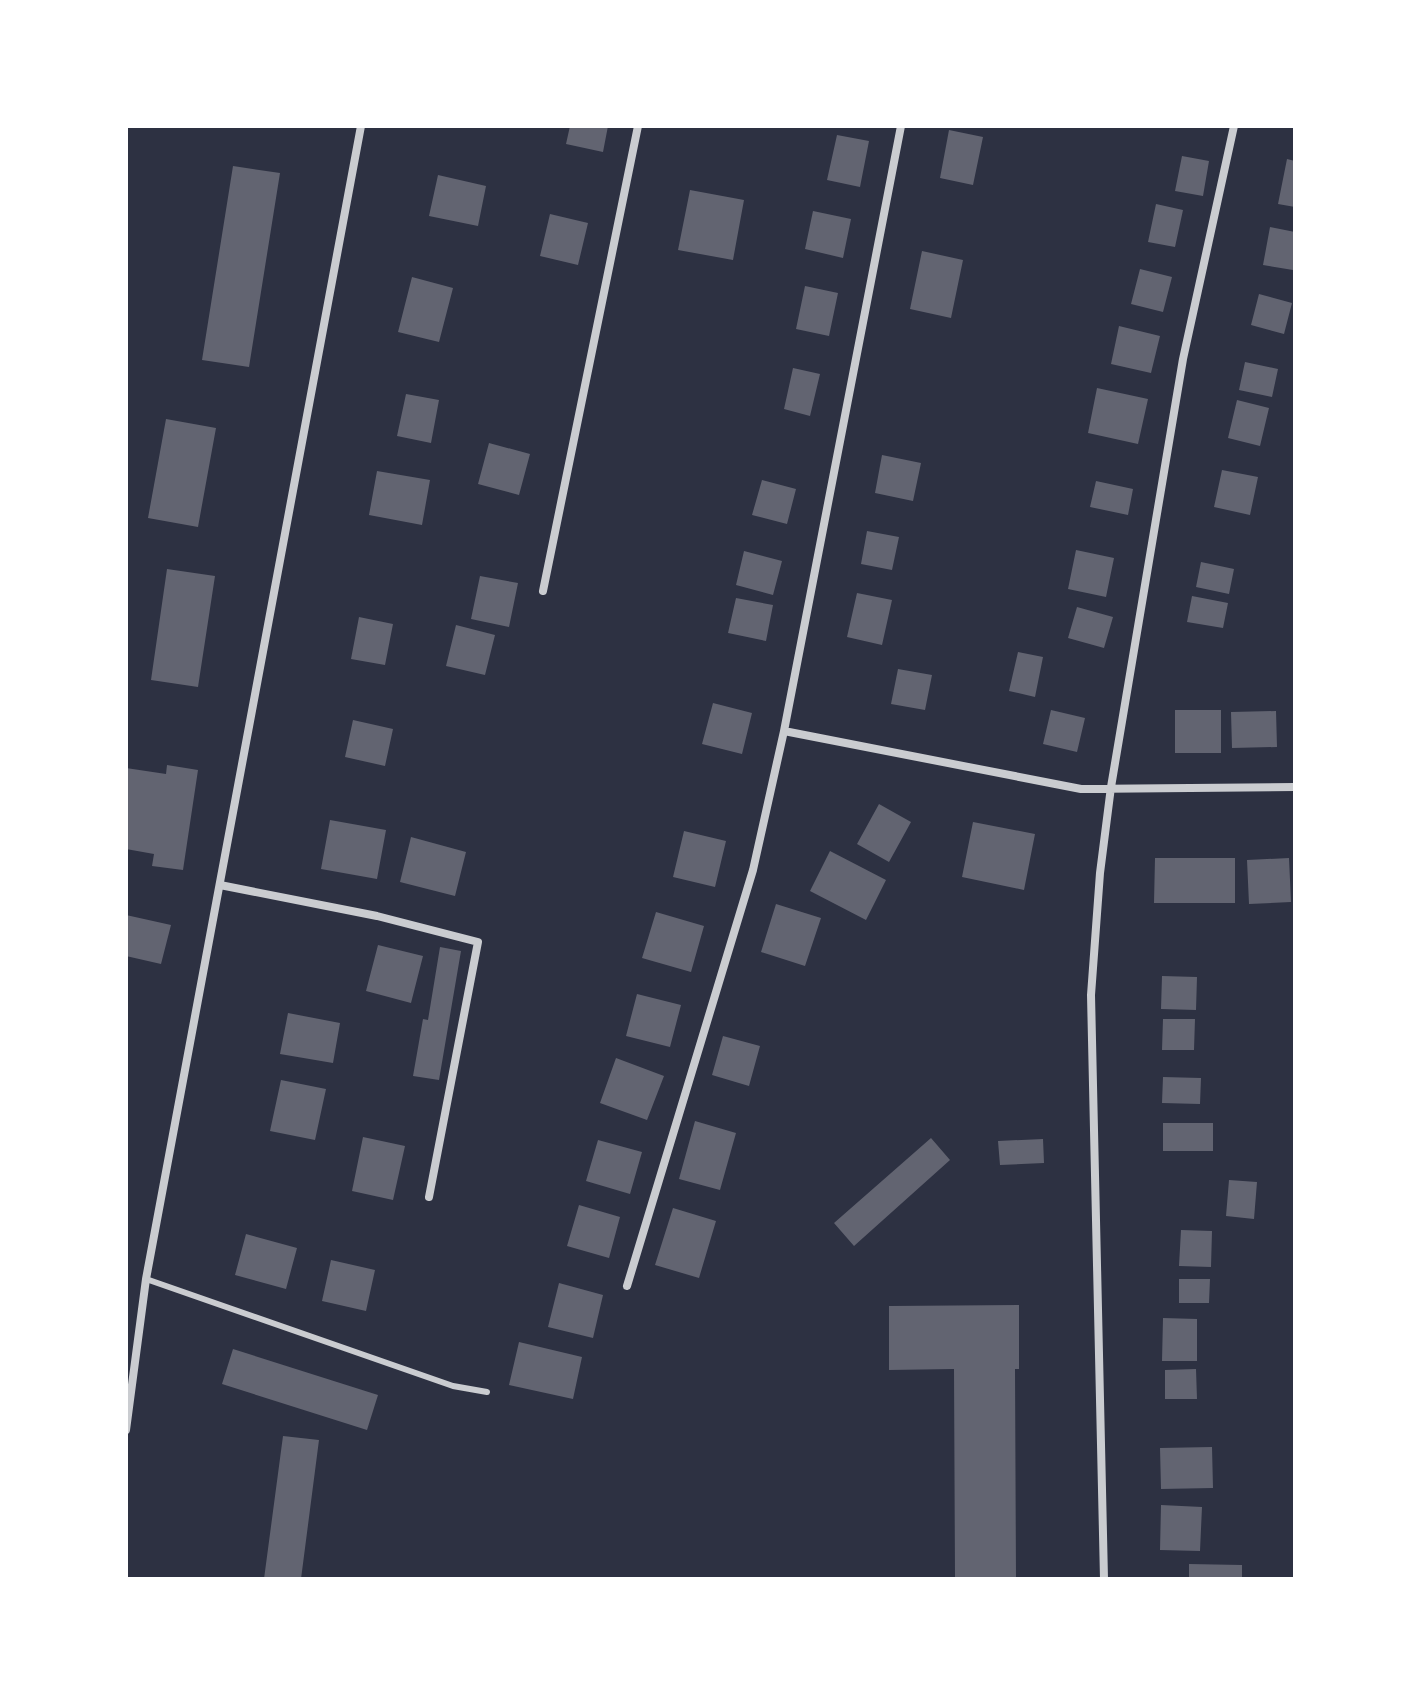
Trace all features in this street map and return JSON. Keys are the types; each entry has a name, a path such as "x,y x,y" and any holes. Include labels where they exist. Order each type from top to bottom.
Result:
{"street":[{"path":"126,1430 146,1279 361,126"},
{"path":"543,591 638,126"},
{"path":"627,1286 753,870 784,731 901,126"},
{"path":"1104,1579 1091,995 1100,873 1111,787 1183,359 1234,126"},
{"path":"784,731 1081,789 1295,787"},
{"path":"220,885 377,916 478,942 429,1197"}],"lane":[{"path":"146,1279 453,1386 487,1392"}],"building":[{"path":"570,126 608,126 603,152 566,144"},
{"path":"949,130 983,137 973,185 940,178"},
{"path":"837,135 869,141 860,187 827,180"},
{"path":"1182,156 1209,161 1203,196 1175,191"},
{"path":"1287,159 1295,161 1295,207 1278,204"},
{"path":"233,166 280,173 249,367 202,360"},
{"path":"438,175 486,186 478,226 429,216"},
{"path":"690,190 744,200 733,260 678,250"},
{"path":"1156,204 1183,210 1175,247 1148,242"},
{"path":"813,211 851,219 843,258 805,249"},
{"path":"550,214 588,223 578,265 540,256"},
{"path":"1270,227 1295,232 1293,270 1263,265"},
{"path":"922,251 963,260 951,318 910,309"},
{"path":"1140,269 1172,277 1163,312 1131,304"},
{"path":"412,277 453,288 439,342 398,332"},
{"path":"805,286 838,293 829,336 796,329"},
{"path":"1259,294 1292,303 1284,334 1251,325"},
{"path":"1119,326 1160,336 1151,373 1111,364"},
{"path":"1245,362 1278,369 1272,397 1239,390"},
{"path":"793,368 820,374 810,416 784,409"},
{"path":"1097,388 1148,399 1138,444 1088,433"},
{"path":"406,394 439,400 431,443 397,436"},
{"path":"1237,400 1269,408 1260,446 1228,438"},
{"path":"166,419 216,428 198,527 148,518"},
{"path":"489,443 530,454 519,495 478,484"},
{"path":"882,455 921,463 913,501 875,493"},
{"path":"1222,470 1258,477 1250,515 1214,507"},
{"path":"377,471 430,480 422,525 369,515"},
{"path":"762,480 796,489 787,524 752,515"},
{"path":"1096,481 1133,489 1128,515 1090,507"},
{"path":"867,531 899,537 892,570 861,564"},
{"path":"1076,550 1114,558 1106,597 1068,589"},
{"path":"744,551 782,561 773,595 736,585"},
{"path":"1201,562 1234,569 1229,594 1196,587"},
{"path":"167,569 215,576 198,687 151,680"},
{"path":"480,576 518,583 509,627 471,619"},
{"path":"857,593 892,600 882,645 847,637"},
{"path":"1192,596 1228,603 1223,628 1187,622"},
{"path":"736,598 773,605 766,641 728,633"},
{"path":"1077,607 1113,617 1104,648 1068,638"},
{"path":"359,617 393,624 385,665 351,659"},
{"path":"456,625 495,635 485,675 446,666"},
{"path":"1018,652 1043,657 1035,697 1009,691"},
{"path":"898,669 932,675 925,710 891,704"},
{"path":"713,703 752,713 742,754 702,744"},
{"path":"1051,710 1085,718 1077,752 1043,744"},
{"path":"1175,710 1221,710 1221,753 1175,753"},
{"path":"1276,711 1277,747 1232,748 1231,712"},
{"path":"353,720 393,729 385,766 345,757"},
{"path":"167,765 198,770 183,870 152,866 154,854 126,849 126,768 166,774"},
{"path":"879,804 911,822 889,862 857,844"},
{"path":"330,820 386,830 377,879 321,869"},
{"path":"973,822 1035,834 1024,890 962,877"},
{"path":"684,831 726,841 715,887 673,877"},
{"path":"411,837 466,852 455,896 400,882"},
{"path":"830,851 886,880 866,920 810,891"},
{"path":"1155,858 1235,858 1235,903 1154,903"},
{"path":"1289,858 1291,902 1249,904 1247,860"},
{"path":"776,904 821,918 805,966 761,952"},
{"path":"656,912 704,926 691,972 642,958"},
{"path":"126,915 171,925 161,964 126,956"},
{"path":"378,945 423,956 411,1003 366,991"},
{"path":"440,947 461,951 439,1080 413,1076 423,1019 428,1020"},
{"path":"1162,976 1197,977 1196,1010 1161,1009"},
{"path":"637,994 681,1005 670,1047 626,1036"},
{"path":"288,1013 340,1023 333,1063 280,1054"},
{"path":"1163,1019 1195,1019 1194,1050 1162,1050"},
{"path":"723,1036 760,1046 749,1086 712,1075"},
{"path":"616,1058 664,1076 647,1120 600,1103"},
{"path":"1163,1077 1201,1078 1200,1104 1162,1103"},
{"path":"281,1080 326,1089 315,1140 270,1131"},
{"path":"695,1121 736,1133 720,1190 679,1179"},
{"path":"1163,1123 1213,1123 1213,1151 1163,1151"},
{"path":"363,1137 405,1146 393,1200 352,1191"},
{"path":"931,1138 950,1160 854,1246 834,1223"},
{"path":"1043,1139 1044,1163 1000,1165 998,1141"},
{"path":"598,1140 642,1152 630,1194 586,1181"},
{"path":"1229,1180 1257,1182 1254,1219 1226,1216"},
{"path":"579,1205 620,1217 609,1258 567,1246"},
{"path":"673,1208 716,1221 699,1278 655,1265"},
{"path":"1181,1230 1212,1231 1211,1267 1179,1266"},
{"path":"246,1234 297,1248 286,1289 235,1275"},
{"path":"331,1260 375,1270 366,1311 322,1301"},
{"path":"1179,1279 1210,1279 1209,1303 1179,1303"},
{"path":"559,1283 603,1295 593,1338 548,1327"},
{"path":"1019,1305 1019,1369 1015,1369 1016,1579 955,1579 954,1369 889,1370 889,1306"},
{"path":"1163,1318 1197,1319 1197,1361 1162,1361"},
{"path":"519,1342 582,1357 573,1399 509,1385"},
{"path":"233,1349 378,1395 367,1430 222,1384"},
{"path":"1196,1369 1197,1399 1165,1399 1165,1370"},
{"path":"283,1436 319,1440 301,1579 264,1579"},
{"path":"1212,1447 1213,1488 1161,1489 1160,1448"},
{"path":"1161,1505 1202,1507 1200,1551 1160,1550"},
{"path":"1189,1564 1242,1565 1242,1579 1189,1579"}]}
